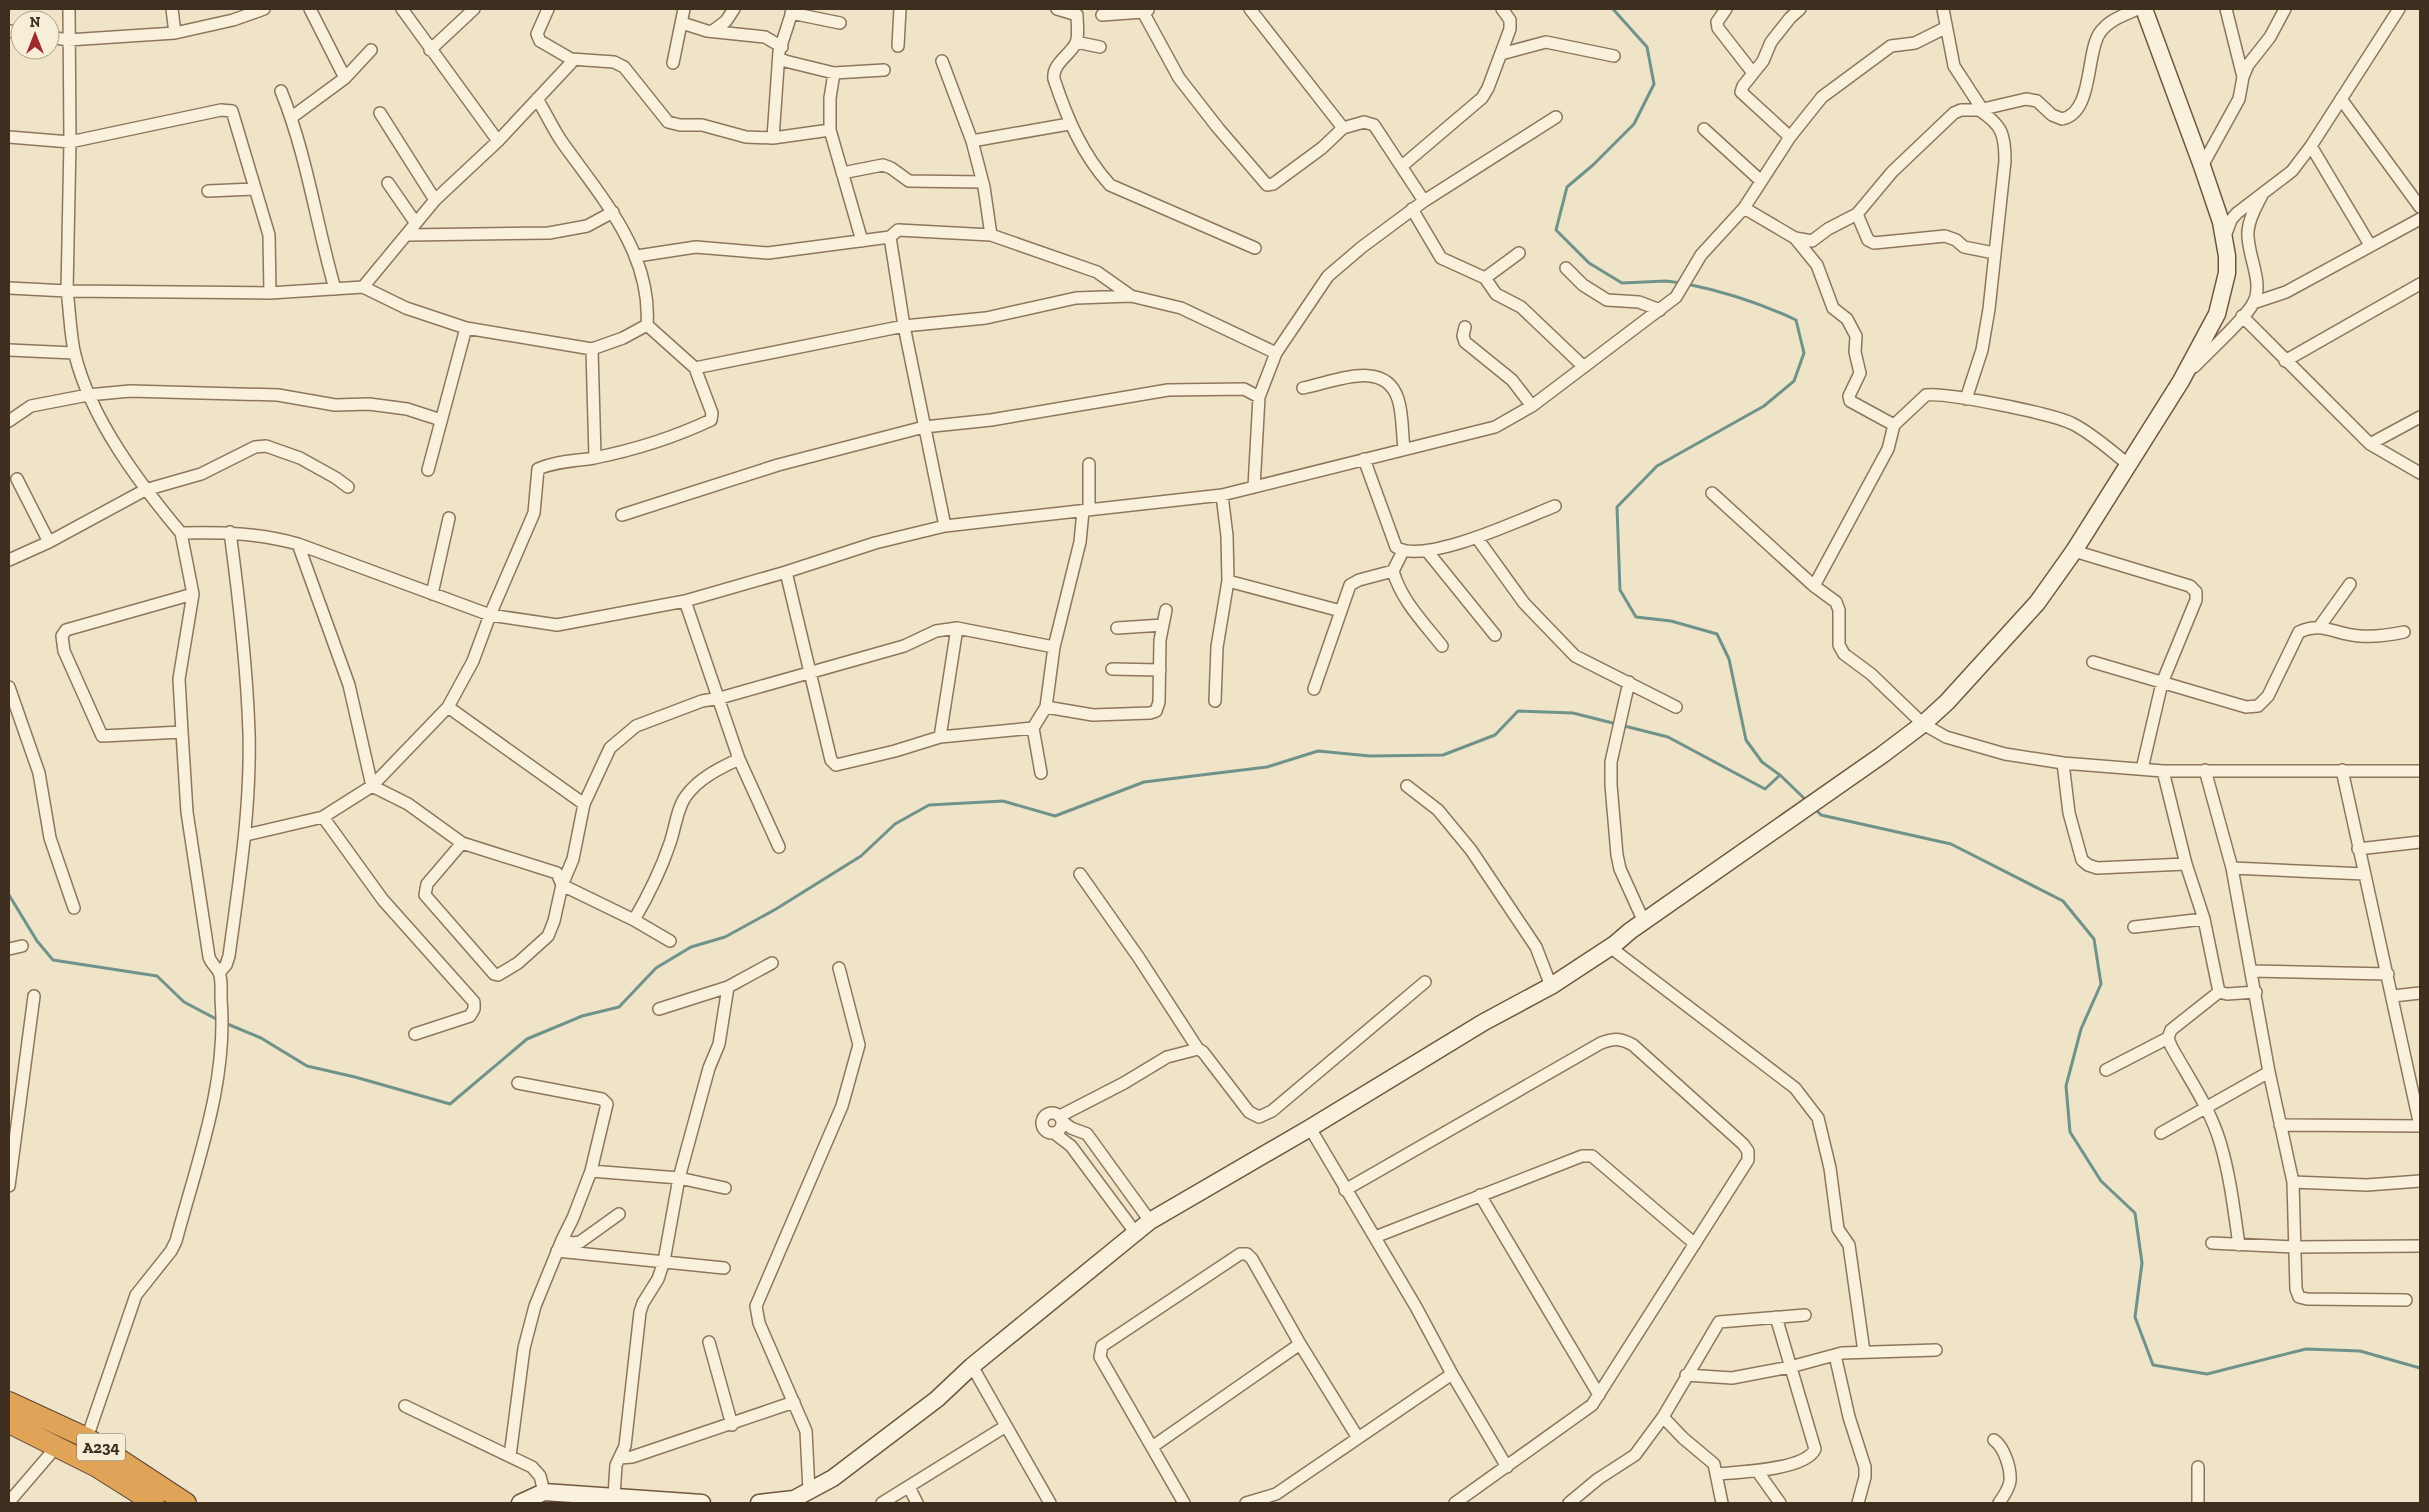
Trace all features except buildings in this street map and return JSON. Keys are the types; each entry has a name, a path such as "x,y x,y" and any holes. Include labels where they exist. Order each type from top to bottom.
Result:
{"highway":[{"name":"A234","path":"9,1402 87,1438 186,1503"},
{"name":"A234","path":"9,1423 97,1467 148,1502"}],"street":[{"path":"69,9 70,142 67,291 74,354 88,395 145,490 181,533 193,594 179,679 187,812 207,947 212,965 219,973 222,1010 222,1056 217,1090 176,1241 171,1251 136,1295 87,1438"},
{"path":"172,9 175,33"},
{"path":"60,39 68,40 175,33 233,20 264,9"},
{"path":"310,9 344,78"},
{"path":"402,9 498,141"},
{"path":"430,50 474,9"},
{"path":"548,9 537,38 550,48 572,59 614,62 624,67 668,122 680,125 702,124 746,137 774,138 830,130"},
{"path":"673,63 684,9"},
{"path":"727,27 734,9"},
{"path":"898,46 900,9"},
{"path":"1057,9 1077,15 1076,42 1053,73 1070,124 1094,167 1110,185 1255,248"},
{"path":"1250,9 1343,128"},
{"path":"1402,166 1482,98 1511,24 1502,9"},
{"path":"1726,9 1716,22 1718,28 1753,73"},
{"path":"1790,137 1741,92 1743,86 1763,61 1771,42 1790,18 1800,9"},
{"path":"1943,9 1945,28 1951,42 1954,66 1981,110 2001,130 2005,144 2000,216 1982,350 1966,399"},
{"path":"1795,238 1812,241 1828,229 1857,214 1892,172 1947,118 1961,110 1981,110 1999,104 2026,99 2037,101 2052,115 2062,120 2073,115 2080,105 2092,64 2094,45 2100,33 2116,18 2138,9"},
{"path":"759,1503 794,1499 841,1472 937,1398 972,1366 1150,1221 1310,1128 1484,1022 1551,986 1610,947 1924,724 1993,653 2037,603 2074,552 2181,381 2217,314 2227,273 2228,256 2225,236 2202,166 2144,9"},
{"path":"2226,9 2243,77"},
{"path":"2202,166 2239,99 2243,77 2248,64 2270,37 2285,9"},
{"path":"2225,236 2231,220 2237,213 2292,171 2311,146 2399,9"},
{"path":"1102,15 1146,10 1178,78 1218,128 1268,185 1273,184 1322,148 1343,128 1364,122 1374,125 1424,201"},
{"path":"774,138 780,52 792,11 840,23"},
{"path":"682,23 707,31 727,27 765,37 780,52 785,61 834,73 884,70"},
{"path":"181,533 230,532 270,536 298,544 490,615 557,625 685,601 786,572 876,543 945,526 1222,495 1495,427 1532,406 1676,297 1701,255 1744,208 1790,137 1822,97 1891,46 1915,43 1945,28"},
{"path":"1076,42 1100,47"},
{"path":"1500,54 1546,42 1614,56"},
{"path":"292,117 344,78 371,50"},
{"path":"363,287 408,235 415,222 435,200 498,141 571,63 572,59"},
{"path":"942,62 972,141 992,236"},
{"path":"834,73 830,98 830,130 862,241"},
{"path":"281,91 292,117 316,208 322,243 336,289"},
{"path":"538,99 560,140 613,212 637,256 648,305 647,325"},
{"path":"2342,99 2420,207"},
{"path":"1991,118 1999,104"},
{"path":"9,137 70,142 221,110 232,111 269,235 270,293"},
{"path":"380,113 435,200"},
{"path":"1254,487 1258,397 1276,353 1328,276 1412,209 1556,117"},
{"path":"972,141 1070,124"},
{"path":"1704,129 1761,181"},
{"path":"2311,146 2370,245"},
{"path":"842,172 883,165 910,180 982,182"},
{"path":"388,183 415,222"},
{"path":"208,191 254,189"},
{"path":"2181,381 2253,303 2256,284 2249,250 2248,230 2251,217 2262,195"},
{"path":"1744,208 1795,238 1817,264 1833,308 1847,320 1856,336 1854,352 1860,373 1850,396 1850,401 1894,425"},
{"path":"1412,209 1441,258 1485,278 1496,294 1521,307 1584,367"},
{"path":"408,235 549,233 587,226 613,212"},
{"path":"1857,214 1868,240 1874,243 1945,236 1956,240 1964,247 1994,253"},
{"path":"2253,303 2286,292 2420,219"},
{"path":"637,256 696,247 768,253 890,237 898,230 992,236 1097,272 1131,296"},
{"path":"890,237 904,326 945,526"},
{"path":"1485,278 1519,253"},
{"path":"1566,268 1583,285 1607,300 1639,302 1660,310"},
{"path":"2285,361 2420,284"},
{"path":"9,288 67,291 270,293 363,287 406,308 466,328 592,349 623,338 647,325"},
{"path":"696,368 904,326 986,318 1076,298 1131,296 1180,308 1276,353"},
{"path":"2242,316 2370,444 2420,473"},
{"path":"246,835 323,817 372,786 448,707 474,661 490,615 534,513 538,469 550,464 595,458 678,434 711,420 712,413 696,368 647,325"},
{"path":"1465,327 1463,336 1465,342 1512,380 1532,406"},
{"path":"428,470 466,328"},
{"path":"592,349 595,458"},
{"path":"9,350 74,354"},
{"path":"1303,388 1367,374 1384,378 1394,389 1398,400 1404,449"},
{"path":"622,515 778,464 924,427 991,420 1168,390 1244,389 1258,397"},
{"path":"9,421 31,406 88,395 130,391 278,395 335,405 369,404 407,409 441,420"},
{"path":"1814,586 1888,450 1894,425 1926,395 1966,399 2062,419 2084,431 2129,464"},
{"path":"2370,444 2420,417"},
{"path":"9,560 49,542 145,490 201,474 256,447 266,446 300,458 348,487"},
{"path":"1364,459 1396,546 1403,551 1427,551 1477,538 1555,506"},
{"path":"1040,773 1033,728 1046,707 1054,647 1086,510 1089,464"},
{"path":"17,479 49,542"},
{"path":"1712,493 1814,586 1836,602 1839,610 1838,646 1844,654 1871,674 1924,724 1946,737 1996,751 2064,763 2164,771 2420,771"},
{"path":"1215,701 1217,648 1228,581 1228,536 1222,495"},
{"path":"432,594 449,518"},
{"path":"219,973 226,965 229,956 246,835 249,734 242,629 230,532"},
{"path":"1477,538 1524,602 1575,656 1676,707"},
{"path":"298,544 349,685 372,786"},
{"path":"1314,689 1350,585 1359,580 1393,571 1403,551"},
{"path":"1427,551 1495,635"},
{"path":"2074,552 2190,586 2196,592 2196,600 2162,683 2142,769"},
{"path":"1393,571 1411,607 1442,646"},
{"path":"786,572 832,760 836,765 895,752 940,737 1033,728"},
{"path":"1228,581 1341,612"},
{"path":"2320,626 2350,584"},
{"path":"182,732 102,736 64,651 62,636 66,630 193,594"},
{"path":"685,601 720,698 739,759 779,847"},
{"path":"1046,707 1093,715 1150,713 1156,711 1159,702 1160,640 1166,610"},
{"path":"1116,628 1163,625"},
{"path":"2093,662 2246,707 2258,706 2268,696 2299,632 2310,627 2320,626 2341,634 2361,636 2404,632"},
{"path":"462,843 427,884 425,895 494,974 498,975 518,963 548,936 554,921 562,885 573,859 584,804 610,748 636,726 702,701 720,698 904,646 936,631 957,628 1054,647"},
{"path":"940,737 957,628"},
{"path":"1112,670 1160,670"},
{"path":"1629,682 1611,762 1611,785 1617,856 1624,881 1644,922"},
{"path":"9,687 39,773 50,838 74,908"},
{"path":"448,707 584,804"},
{"path":"634,920 647,897 662,863 685,797 696,784 715,771 739,759"},
{"path":"2064,763 2069,813 2082,860 2088,865 2097,868 2186,864"},
{"path":"2205,770 2232,868 2269,1072 2292,1182 2296,1289 2299,1297 2307,1299 2406,1300"},
{"path":"2280,1125 2420,1126 2415,1078 2392,996 2342,770"},
{"path":"2164,771 2186,864 2204,918 2215,983 2219,992"},
{"path":"372,786 408,804 462,843 557,873 562,885 634,920 670,941"},
{"path":"1407,786 1438,810 1471,850 1536,947 1551,986"},
{"path":"323,817 383,900 474,1002 474,1009 470,1016 415,1034"},
{"path":"2358,849 2420,842"},
{"path":"2232,868 2365,874"},
{"path":"1080,874 1139,958 1198,1049 1203,1052 1249,1112 1258,1117 1272,1111 1425,982"},
{"path":"2134,927 2204,918"},
{"path":"9,949 22,946"},
{"path":"1610,947 1795,1088 1818,1118 1830,1168 1838,1229 1850,1245 1864,1352"},
{"path":"659,1009 728,988 772,964"},
{"path":"809,1492 806,1432 758,1323 756,1306 842,1106 859,1045 839,968"},
{"path":"2252,971 2388,974"},
{"path":"614,1496 616,1465 625,1446 642,1303 658,1279 664,1260 678,1178 709,1068 719,1044 728,988"},
{"path":"2219,992 2227,994 2256,992"},
{"path":"2219,992 2171,1030 2168,1038 2206,1108 2220,1141 2228,1176 2239,1245"},
{"path":"2392,996 2420,993"},
{"path":"9,1186 34,996"},
{"path":"1345,1190 1612,1038 1621,1039 1632,1045 1743,1144 1748,1151 1748,1160 1592,1406 1455,1503"},
{"path":"2106,1070 2168,1038"},
{"path":"1054,1133 1059,1130 1061,1119 1167,1057 1198,1049"},
{"path":"2161,1133 2269,1072"},
{"path":"510,1456 524,1348 535,1306 591,1171 607,1104 602,1099 518,1083"},
{"path":"1135,1232 1071,1146 1054,1133 1044,1130 1042,1120 1050,1113 1061,1119 1071,1128 1087,1134 1150,1221"},
{"path":"1310,1128 1507,1467"},
{"path":"1375,1237 1582,1156 1592,1156 1695,1244"},
{"path":"591,1171 678,1178 725,1188"},
{"path":"2292,1182 2367,1185 2420,1181"},
{"path":"1480,1195 1599,1395"},
{"path":"559,1245 580,1242 619,1214"},
{"path":"2212,1243 2295,1247 2420,1246"},
{"path":"559,1245 724,1268"},
{"path":"1184,1503 1100,1357 1102,1346 1240,1254 1247,1254 1252,1259 1300,1344 1358,1438"},
{"path":"1569,1503 1598,1479 1635,1455 1663,1418 1686,1375 1719,1322 1805,1315"},
{"path":"1717,1474 1758,1472 1809,1458 1815,1449 1776,1317"},
{"path":"709,1342 732,1424"},
{"path":"1152,1447 1300,1344"},
{"path":"1686,1375 1732,1378 1790,1367 1835,1355 1864,1352 1936,1350"},
{"path":"1835,1355 1849,1417 1866,1467 1866,1478 1858,1503"},
{"path":"972,1366 1050,1503"},
{"path":"1246,1503 1279,1499 1358,1438 1452,1374"},
{"path":"620,1458 632,1457 794,1402"},
{"path":"405,1406 532,1468 540,1476 533,1499 614,1496 702,1503"},
{"path":"1663,1418 1714,1464 1722,1503"},
{"path":"882,1503 1006,1426"},
{"path":"1994,1440 2002,1448 2010,1482 1999,1503"},
{"path":"9,1502 57,1446"},
{"path":"2198,1467 2198,1503"},
{"path":"1758,1472 1780,1503"},
{"path":"909,1487 917,1503"}],"waterway":[{"path":"1613,9 1647,47 1654,84 1634,124 1593,165 1567,187 1556,230 1589,263 1622,283 1666,281 1681,283"},
{"path":"1687,284 1743,299 1796,320 1804,353 1794,381 1764,406 1657,466 1617,507 1620,590 1636,617 1671,621 1717,634 1729,659 1746,740 1762,762 1780,775 1808,802"},
{"path":"225,1023 261,1038 307,1066 355,1077 450,1104 527,1039 582,1016 619,1007 656,968 691,947 725,937 776,909 861,856 895,824 929,805 1003,801 1055,816 1144,782 1267,767 1318,751 1370,756 1443,755 1495,735 1518,711 1573,713 1668,737 1765,789 1780,775"},
{"path":"1814,808 1821,815 1951,844 2063,901 2094,939 2101,984 2081,1029 2066,1086 2070,1132 2101,1181 2135,1213 2142,1263 2135,1317 2153,1365 2207,1374 2306,1349 2360,1351 2420,1368"},
{"path":"9,895 37,941 53,960 157,976 184,1002 220,1021"}]}
